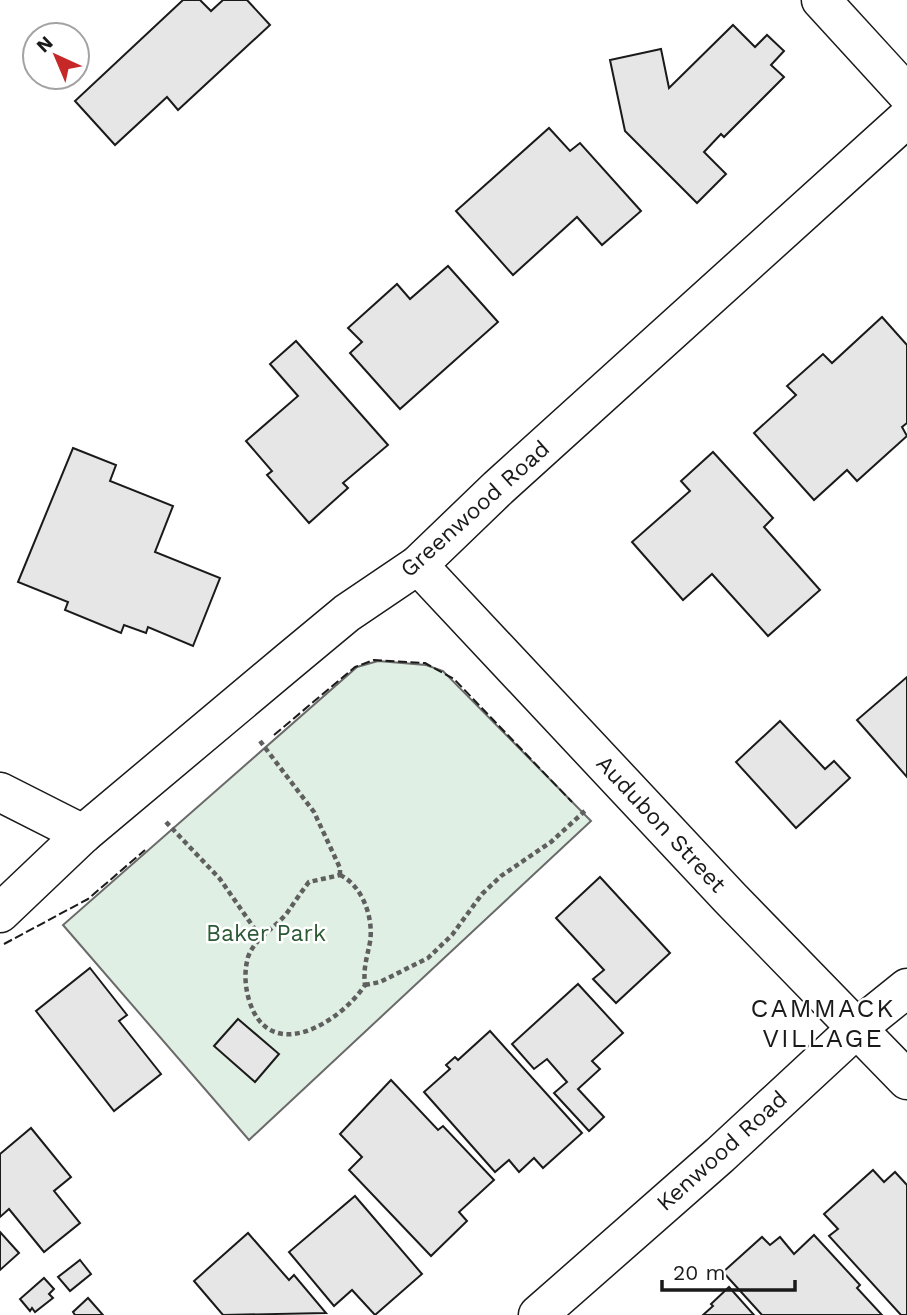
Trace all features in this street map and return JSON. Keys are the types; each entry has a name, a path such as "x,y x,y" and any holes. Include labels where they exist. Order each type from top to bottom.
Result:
{"street":[{"path":"821,0 907,94"},
{"name":"Greenwood Road","path":"0,913 83,834 347,613 418,565 498,488 907,118"},
{"name":"Audubon Street","path":"418,565 907,1080"},
{"path":"0,792 83,834"},
{"name":"Kenwood Road","path":"538,1315 720,1155 856,1029 907,988"}],"path":[{"path":"260,740 314,812 340,868 340,875"},
{"path":"365,985 363,962 370,938 365,906 358,887 340,875 309,882 287,912 261,938 248,958 246,988 256,1017 275,1033 287,1036 311,1028 343,1009 365,985 380,982 434,953 501,876 551,842 587,809"},
{"path":"166,822 220,879 261,938"}],"green space":[{"name":"Baker Park","path":"378,661 426,665 443,671 591,821 249,1140 63,925 357,667"}],"building":[{"path":"183,0 200,0 211,11 223,0 247,0 270,25 178,110 167,97 115,145 75,101 86,91 91,91 91,86"},
{"path":"733,25 755,47 767,35 784,51 771,65 784,77 724,137 721,134 704,152 726,174 697,203 625,131 610,60 661,49 669,88"},
{"path":"549,128 570,151 580,143 641,211 602,245 577,217 513,275 456,211"},
{"path":"448,266 498,322 400,409 350,353 362,342 348,328 397,284 410,299"},
{"path":"882,317 907,345 907,423 902,427 907,436 857,481 847,470 814,500 754,433 796,395 787,386 823,354 832,363"},
{"path":"296,341 388,445 343,483 348,488 309,523 267,475 272,471 246,441 298,396 270,364"},
{"path":"73,448 116,465 110,481 173,506 155,552 220,578 193,646 148,627 146,633 124,625 121,633 65,610 68,602 18,582"},
{"path":"713,452 773,518 764,527 820,590 768,636 712,574 683,600 632,542 690,491 681,481"},
{"path":"907,677 907,777 857,720"},
{"path":"780,721 825,769 834,761 850,778 796,828 736,762"},
{"path":"600,877 670,953 616,1003 593,979 604,970 556,918"},
{"path":"90,968 127,1015 119,1021 161,1074 114,1111 36,1011"},
{"path":"578,984 623,1033 592,1061 600,1069 578,1089 604,1117 589,1131 554,1093 567,1082 547,1059 534,1069 512,1044"},
{"path":"238,1019 279,1054 255,1082 214,1046"},
{"path":"490,1031 582,1133 543,1168 534,1158 519,1172 509,1160 495,1172 424,1092 450,1069 446,1065 455,1057 458,1060"},
{"path":"391,1080 438,1130 443,1126 494,1180 459,1212 467,1221 431,1256 349,1170 362,1157 340,1134"},
{"path":"31,1128 71,1177 54,1191 80,1223 44,1252 9,1209 0,1217 0,1154"},
{"path":"873,1170 884,1182 895,1172 907,1185 907,1315 901,1315 829,1236 838,1229 824,1214"},
{"path":"355,1196 422,1274 375,1315 352,1290 334,1306 289,1252"},
{"path":"0,1232 19,1253 0,1270"},
{"path":"248,1233 289,1280 294,1275 326,1313 223,1315 194,1281"},
{"path":"814,1235 860,1285 857,1288 882,1315 762,1315 723,1272 762,1237 770,1245 780,1237 794,1254"},
{"path":"80,1260 91,1274 70,1291 58,1277"},
{"path":"44,1278 54,1289 49,1294 53,1298 35,1312 32,1308 30,1311 20,1299"},
{"path":"729,1287 754,1315 703,1315 713,1306 711,1304"},
{"path":"88,1298 103,1315 75,1315 73,1312"}],"fence":[{"path":"274,735 355,667 374,660 425,663 454,679 572,802"},
{"path":"4,944 88,899 145,850"}],"district":[{"name":"CAMMACK VILLAGE","path":"823,1023"}]}
